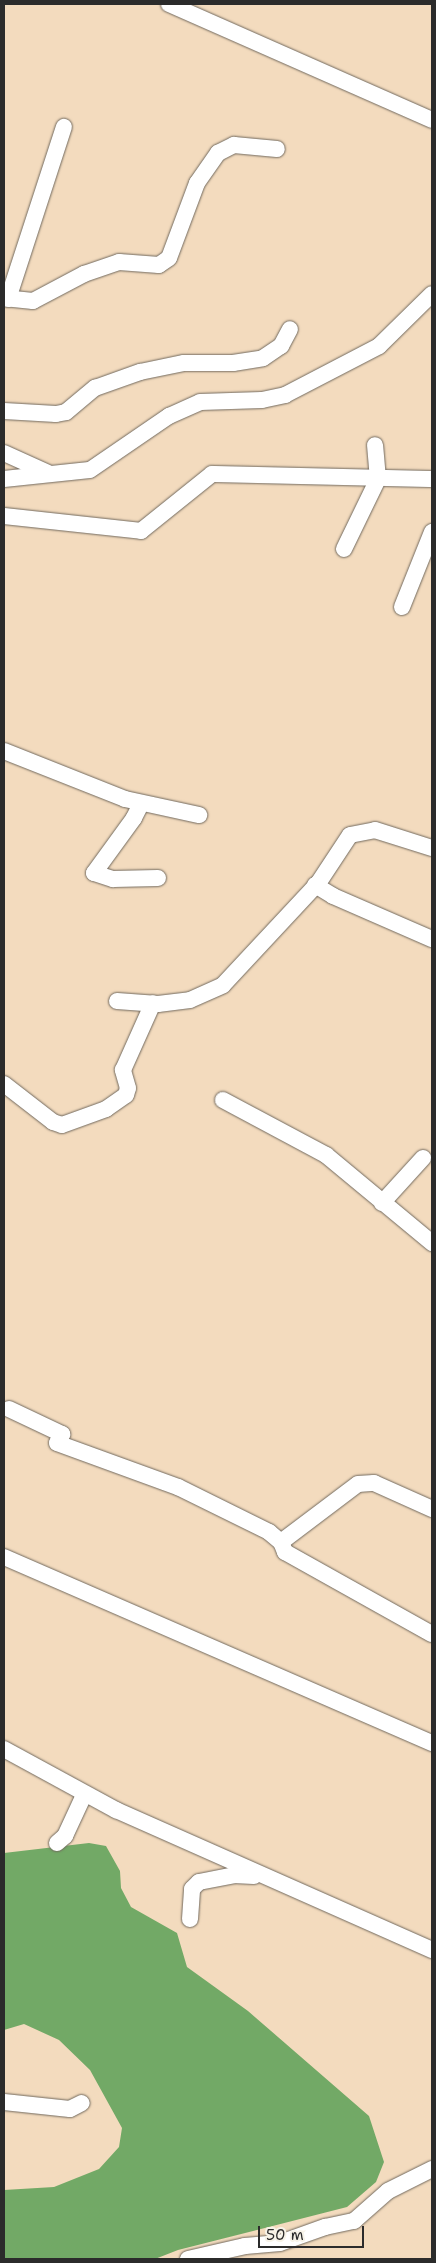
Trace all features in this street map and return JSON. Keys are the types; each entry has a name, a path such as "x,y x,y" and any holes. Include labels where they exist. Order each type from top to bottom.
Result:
{"street":[{"path":"169,4 432,120"},
{"path":"64,127 6,298 33,301 84,274 119,262 159,265 168,258 197,183 218,153 234,145 277,149"},
{"path":"4,479 90,470 169,416 200,402 262,400 285,395 380,346 432,294"},
{"path":"4,411 56,414 66,412 95,388 140,372 184,363 233,362 263,358 281,346 290,329"},
{"path":"344,549 378,479 375,445"},
{"path":"4,453 52,475"},
{"path":"4,516 141,531 212,474 432,479"},
{"path":"402,606 432,532"},
{"path":"4,751 141,804 199,816"},
{"path":"141,804 134,818 94,873 113,879 158,878"},
{"path":"118,1001 154,1003 190,1000 222,985 315,886 350,836 375,830 432,848"},
{"path":"315,886 333,896 432,938"},
{"path":"4,1084 53,1122 62,1125 106,1108 126,1095 128,1088 123,1070 154,1003"},
{"path":"223,1100 326,1155 432,1243"},
{"path":"382,1202 423,1158"},
{"path":"9,1409 62,1434 56,1443 186,1490 269,1532 281,1542 285,1552 432,1634"},
{"path":"281,1542 358,1484 374,1483 432,1509"},
{"path":"4,1557 432,1743"},
{"path":"4,1749 84,1795 261,1876 432,1950"},
{"path":"57,1843 64,1836 84,1795"},
{"path":"190,1919 192,1889 199,1882 234,1875 261,1876"},
{"path":"4,2102 70,2109 82,2103"},
{"path":"188,2259 245,2246 280,2243 325,2227 354,2221 388,2191 432,2169"}],"green space":[{"path":"89,1843 106,1846 120,1871 121,1888 131,1907 177,1933 187,1967 248,2011 369,2116 384,2162 376,2182 347,2207 178,2250 155,2259 4,2259 4,2190 54,2187 99,2169 119,2147 122,2128 90,2070 59,2040 24,2024 4,2030 4,1853"}]}
